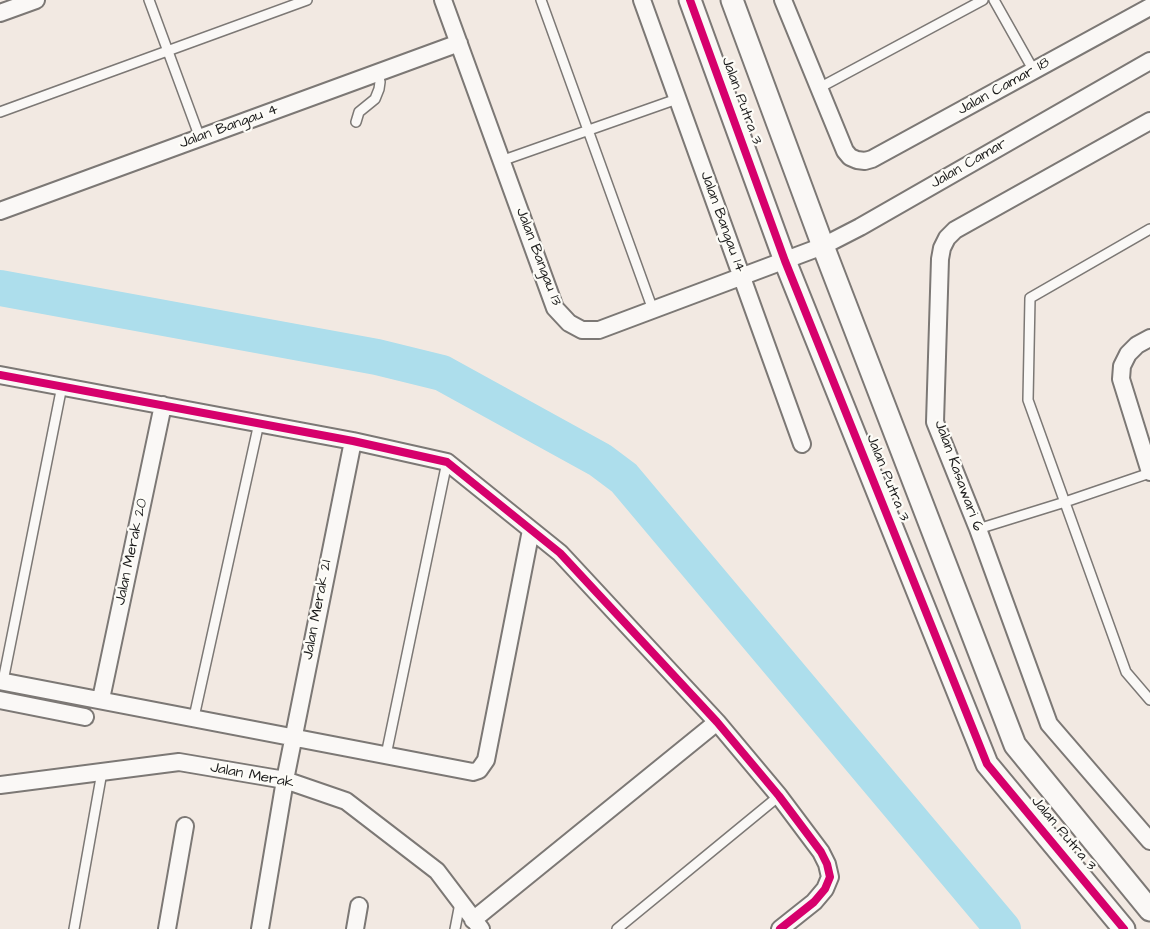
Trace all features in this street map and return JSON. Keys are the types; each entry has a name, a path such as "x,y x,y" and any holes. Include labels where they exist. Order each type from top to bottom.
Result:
{"street":[{"path":"0,13 36,0"},
{"name":"Jalan Bangau 13","path":"443,0 555,308 569,323 582,330 599,330 785,262"},
{"name":"Jalan Bangau 14","path":"642,0 802,444"},
{"name":"Jalan Putra 3","path":"690,0 785,262 987,764 1124,929"},
{"name":"Jalan Putra 3","path":"732,0 823,246 1015,745 1150,910"},
{"path":"783,0 819,88"},
{"name":"Jalan Camar 18","path":"819,88 845,151 850,157 864,161 872,159 1150,8"},
{"name":"Jalan Bangau 4","path":"0,211 459,43"},
{"name":"Jalan Camar","path":"785,262 823,246 860,227 1150,61"},
{"name":"Jalan Kasawari 6","path":"1150,121 955,230 947,238 942,248 940,259 935,422 978,529 1049,724 1150,841"},
{"path":"1150,338 1137,345 1128,354 1122,366 1121,379 1150,472"},
{"path":"0,374 353,441 447,462 560,554 717,722 779,796 821,852 827,864 830,877 825,889 814,902 780,929"},
{"name":"Jalan Merak 20","path":"101,699 163,405"},
{"name":"Jalan Merak 21","path":"260,929 293,737 353,441"},
{"path":"2,681 467,771 479,770 486,760 531,530"},
{"path":"0,700 85,717"},
{"path":"477,925 717,722"},
{"name":"Jalan Merak","path":"1,789 102,772 179,762 285,780 346,801 437,871 477,925"},
{"path":"167,929 185,826"},
{"path":"355,929 359,906"}],"lane":[{"path":"149,0 200,138"},
{"path":"0,112 307,0"},
{"path":"541,0 654,310"},
{"path":"819,88 983,0"},
{"path":"994,0 1034,71"},
{"path":"356,122 360,112 374,99 379,89 378,73"},
{"path":"501,161 677,99"},
{"path":"1150,229 1030,298 1028,400 1126,672 1150,700"},
{"path":"2,681 62,386"},
{"path":"194,717 259,423"},
{"path":"386,755 447,462"},
{"path":"978,529 1065,502 1150,472"},
{"path":"74,929 102,772"},
{"path":"617,929 779,796"},
{"path":"455,929 460,903"}],"waterway":[{"path":"0,288 377,357 442,373 600,460 624,478 1003,929"}],"cycle path":[{"path":"690,0 785,261 987,764 1124,929"},
{"path":"0,375 353,441 447,462 560,553 717,722 779,796 821,852 827,864 830,877 825,889 814,902 780,929"}]}
